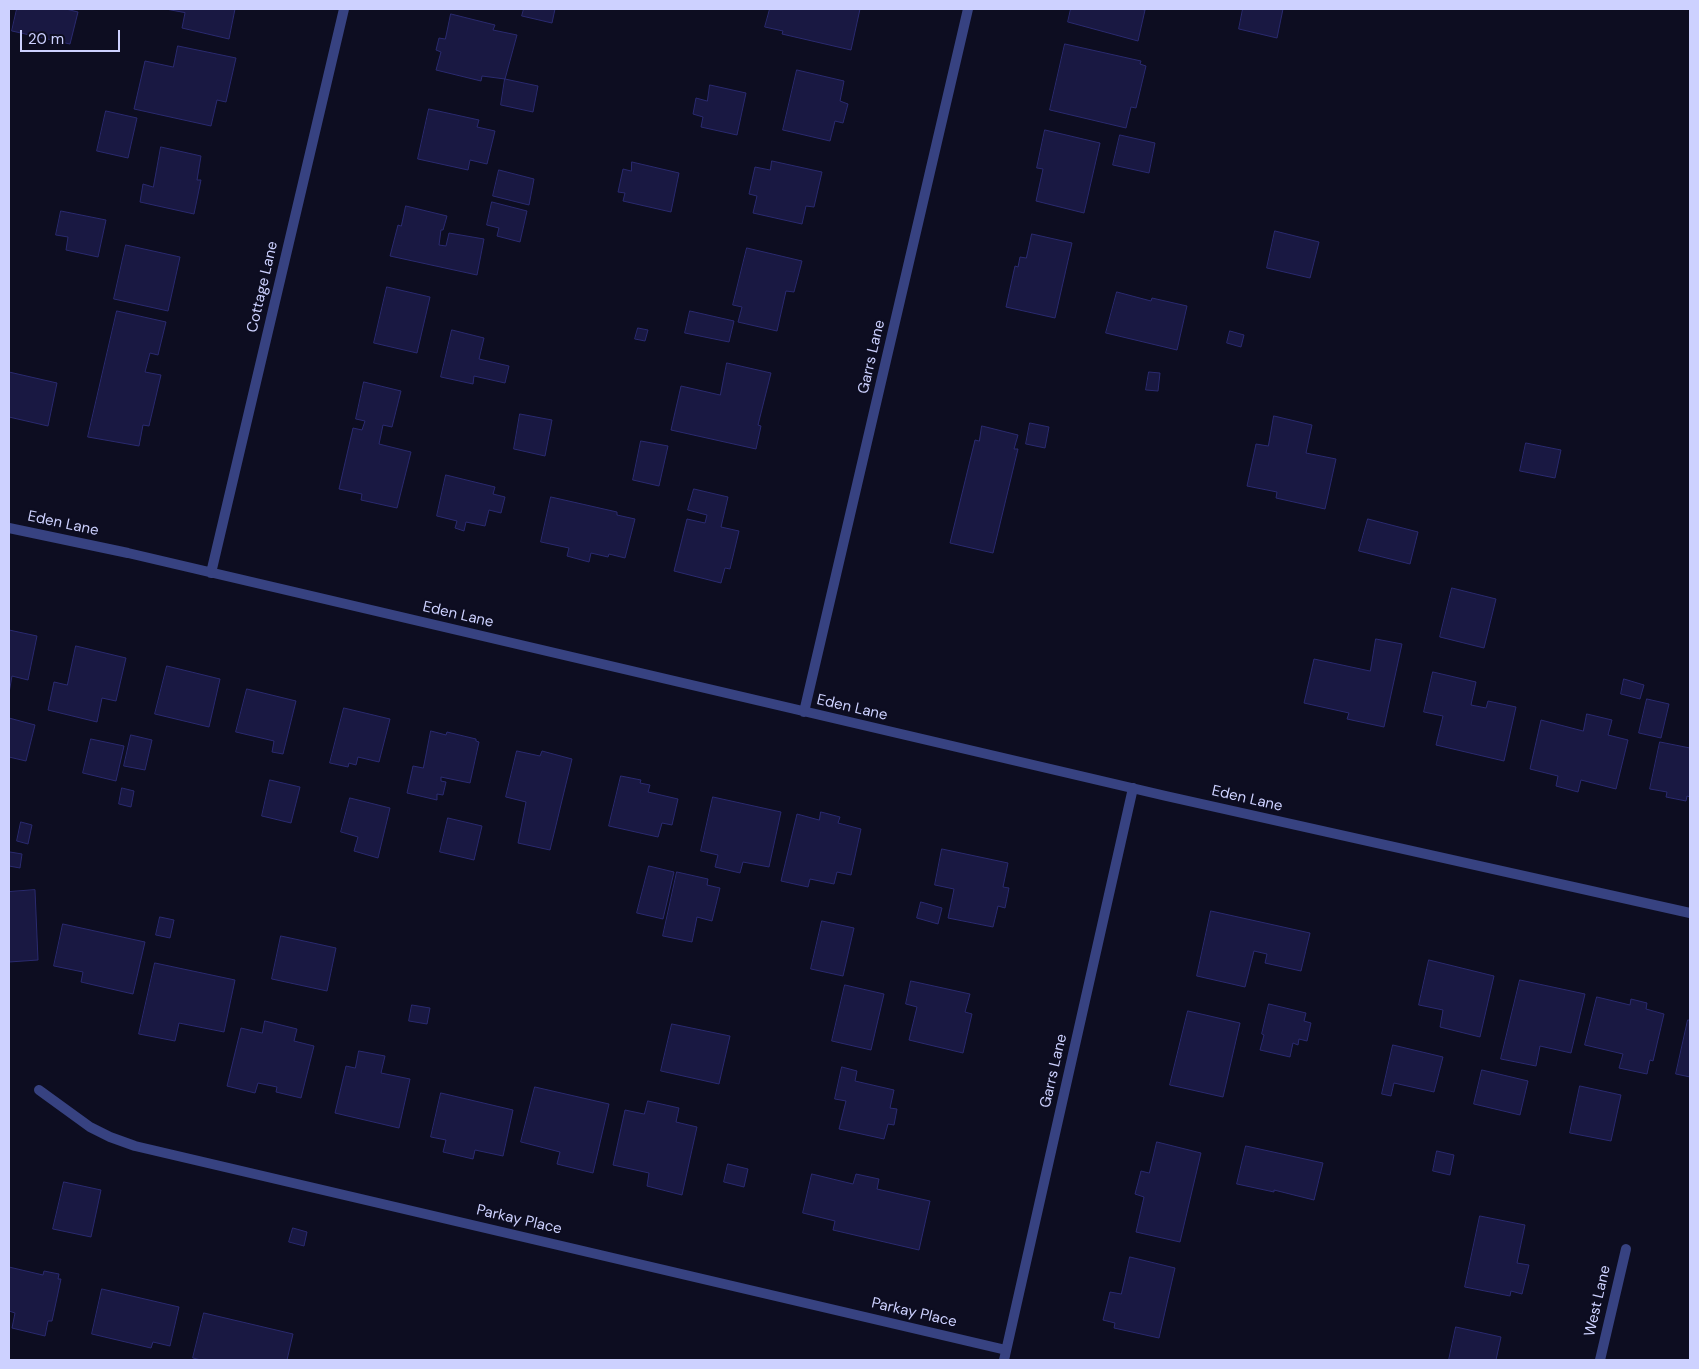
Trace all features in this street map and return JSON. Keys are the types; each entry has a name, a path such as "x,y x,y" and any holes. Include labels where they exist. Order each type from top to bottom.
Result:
{"street":[{"name":"Cottage Lane","path":"211,573 344,9"},
{"name":"Garrs Lane","path":"804,712 968,9"},
{"name":"Eden Lane","path":"9,528 128,553 1132,788 1690,914"},
{"name":"Garrs Lane","path":"1004,1360 1132,788"},
{"name":"Parkay Place","path":"39,1090 90,1126 110,1137 135,1146 1006,1350"},
{"name":"West Lane","path":"1600,1360 1626,1249"}],"building":[{"path":"17,9 66,9 78,12 70,44 12,31"},
{"path":"166,9 235,9 229,39 182,28 185,13"},
{"path":"524,9 555,9 552,23 522,16"},
{"path":"770,9 860,9 851,50 782,34 783,31 765,27"},
{"path":"1071,9 1145,10 1138,41 1068,22"},
{"path":"1243,9 1283,9 1277,38 1239,29"},
{"path":"451,14 495,25 493,30 517,35 505,79 482,76 481,81 436,70 441,52 436,50 439,38 445,39"},
{"path":"1065,44 1141,61 1140,64 1146,66 1136,108 1131,107 1126,128 1050,110"},
{"path":"178,46 236,58 226,102 217,100 211,126 134,109 145,61 173,67"},
{"path":"797,70 844,81 840,101 848,104 843,123 835,121 830,141 783,130"},
{"path":"505,79 538,86 533,112 501,105"},
{"path":"710,85 746,93 737,135 701,127 703,117 693,114 696,98 707,101"},
{"path":"429,109 479,120 477,127 495,131 487,164 470,160 468,170 418,159"},
{"path":"106,111 137,118 128,158 97,151"},
{"path":"1045,130 1100,143 1084,213 1036,201 1043,169 1037,168"},
{"path":"1120,135 1155,143 1149,173 1113,165"},
{"path":"161,147 201,156 197,180 201,180 194,214 140,202 143,184 153,187"},
{"path":"772,161 822,172 814,207 806,206 802,224 753,213 757,196 749,194 755,167 770,170"},
{"path":"632,162 679,173 671,212 623,201 625,193 618,192 623,169 631,171"},
{"path":"499,170 534,179 529,205 493,196"},
{"path":"492,202 527,211 520,242 497,236 499,228 487,225"},
{"path":"406,206 447,216 443,230 441,230 439,245 446,246 449,233 484,239 477,275 390,256 398,225 401,226"},
{"path":"61,211 106,220 98,257 66,250 68,237 56,235"},
{"path":"1275,231 1319,242 1310,278 1267,268"},
{"path":"1032,234 1072,243 1055,318 1006,307 1015,266 1018,267 1020,257 1026,258"},
{"path":"126,245 180,257 168,311 114,299"},
{"path":"747,248 802,261 794,292 786,291 777,331 738,322 742,307 733,305"},
{"path":"387,287 430,297 417,353 374,343"},
{"path":"1117,292 1151,301 1152,298 1187,306 1177,350 1106,333"},
{"path":"117,311 166,322 158,355 150,353 145,372 161,375 149,426 143,425 139,446 88,437"},
{"path":"690,311 734,321 729,342 685,333"},
{"path":"638,328 648,330 645,341 635,339"},
{"path":"452,330 484,338 479,359 509,366 505,383 474,376 473,384 441,377"},
{"path":"1230,331 1244,335 1241,347 1227,343"},
{"path":"727,363 771,373 758,425 761,426 756,449 671,430 681,386 720,395"},
{"path":"9,372 57,383 48,426 9,417"},
{"path":"1149,372 1160,373 1158,391 1146,390"},
{"path":"364,382 401,391 392,427 383,425 379,444 411,452 397,508 361,500 362,494 339,489 353,428 362,430 365,421 356,419"},
{"path":"520,414 552,420 545,456 514,449"},
{"path":"1274,416 1312,425 1306,453 1336,459 1325,509 1276,498 1277,492 1247,486 1256,444 1268,446"},
{"path":"1030,423 1049,427 1045,448 1026,444"},
{"path":"982,426 1018,435 1014,449 1018,449 993,553 950,543 975,440 979,441"},
{"path":"641,441 668,446 659,486 633,480"},
{"path":"1526,443 1561,450 1555,478 1520,471"},
{"path":"446,475 495,487 493,494 505,497 501,513 489,510 485,526 466,522 464,531 455,528 457,521 437,516"},
{"path":"694,489 728,497 721,527 739,531 730,569 725,568 721,583 674,571 687,519 705,523 707,515 688,510"},
{"path":"551,497 617,512 617,515 635,519 625,558 609,554 608,557 591,553 589,562 567,556 569,548 541,542"},
{"path":"1368,519 1418,532 1410,564 1359,551"},
{"path":"1452,588 1496,599 1484,648 1440,637"},
{"path":"9,630 37,636 28,680 12,676 9,693"},
{"path":"1376,639 1402,644 1384,727 1347,719 1349,713 1304,703 1314,659 1370,671"},
{"path":"76,646 126,658 116,701 102,698 97,722 48,710 54,682 67,685"},
{"path":"167,666 220,679 209,727 155,714"},
{"path":"1433,672 1476,682 1471,705 1486,708 1488,701 1516,707 1504,761 1436,745 1443,716 1424,712"},
{"path":"1624,679 1644,685 1640,699 1621,694"},
{"path":"247,689 296,701 283,754 272,752 274,741 236,732"},
{"path":"1647,699 1669,704 1661,738 1639,733"},
{"path":"344,708 390,719 379,762 358,757 356,765 349,763 348,767 330,763"},
{"path":"1587,714 1612,720 1608,735 1628,740 1616,789 1581,780 1578,792 1556,786 1558,776 1530,769 1541,720 1583,731"},
{"path":"9,718 35,725 26,761 9,757"},
{"path":"431,731 446,735 447,732 476,739 479,742 470,783 441,777 441,781 446,782 443,795 437,794 437,800 407,793 413,766 423,768"},
{"path":"131,735 152,740 145,770 124,766"},
{"path":"91,739 124,746 116,781 83,773"},
{"path":"1660,742 1690,748 1690,797 1687,796 1686,801 1666,797 1667,792 1650,789"},
{"path":"517,751 540,756 542,751 572,759 550,850 518,843 526,802 506,797"},
{"path":"621,776 641,780 640,783 650,785 648,792 678,799 672,825 662,823 658,837 609,826"},
{"path":"270,780 300,787 291,823 262,816"},
{"path":"122,788 134,791 131,807 119,804"},
{"path":"713,797 781,812 769,867 743,862 740,873 715,867 718,855 701,851"},
{"path":"350,798 390,808 378,858 354,851 358,837 341,832"},
{"path":"821,812 840,817 838,823 861,829 851,875 837,872 834,884 810,879 808,887 781,881 797,814 819,820"},
{"path":"448,818 482,826 474,860 440,852"},
{"path":"21,822 32,825 28,844 17,841"},
{"path":"942,849 1008,863 1003,887 1009,888 1005,908 998,906 993,927 948,918 954,889 935,885"},
{"path":"10,852 22,854 20,868 9,866"},
{"path":"649,866 674,872 663,919 637,913"},
{"path":"677,872 708,879 707,885 720,888 712,921 697,917 692,942 663,936"},
{"path":"35,890 38,960 9,962 9,892"},
{"path":"921,902 942,908 938,924 917,918"},
{"path":"1211,911 1310,933 1301,971 1265,963 1267,954 1254,951 1245,987 1197,976"},
{"path":"160,917 174,920 170,938 156,935"},
{"path":"822,921 854,928 843,976 811,969"},
{"path":"63,924 145,942 133,994 81,982 83,972 54,966"},
{"path":"281,936 336,948 327,991 272,979"},
{"path":"1429,960 1494,976 1480,1037 1440,1027 1443,1010 1419,1005"},
{"path":"155,963 235,980 224,1032 179,1023 175,1041 139,1034"},
{"path":"1520,980 1585,994 1571,1053 1540,1046 1536,1066 1501,1059"},
{"path":"911,981 970,994 965,1012 972,1014 963,1053 909,1040 917,1007 906,1004"},
{"path":"845,985 884,994 871,1050 832,1041"},
{"path":"1597,997 1630,1005 1631,999 1647,1003 1646,1009 1664,1014 1653,1061 1650,1060 1647,1074 1619,1068 1623,1054 1585,1045"},
{"path":"1269,1004 1306,1013 1304,1021 1311,1023 1307,1041 1299,1039 1298,1045 1293,1043 1290,1057 1260,1050"},
{"path":"412,1005 430,1008 427,1024 409,1021"},
{"path":"1188,1011 1240,1023 1223,1097 1170,1085"},
{"path":"1688,1020 1690,1020 1690,1077 1676,1074"},
{"path":"265,1021 297,1029 294,1041 314,1046 301,1098 276,1092 277,1087 258,1083 255,1093 227,1086 241,1028 262,1033"},
{"path":"672,1024 730,1036 719,1084 661,1071"},
{"path":"1393,1045 1443,1057 1434,1092 1394,1083 1391,1096 1382,1094"},
{"path":"359,1051 385,1056 381,1073 410,1079 399,1128 335,1113 346,1066 355,1068"},
{"path":"842,1067 857,1071 855,1081 894,1090 890,1108 897,1109 894,1125 888,1124 884,1139 839,1129 846,1101 835,1099"},
{"path":"1482,1070 1528,1081 1520,1115 1474,1104"},
{"path":"1580,1086 1621,1095 1611,1141 1570,1133"},
{"path":"535,1087 609,1104 593,1173 557,1164 560,1152 521,1142"},
{"path":"441,1093 513,1110 503,1156 475,1150 473,1159 443,1152 446,1140 431,1137"},
{"path":"648,1101 679,1108 676,1122 697,1127 682,1195 647,1186 649,1173 613,1165 625,1110 644,1114"},
{"path":"1157,1142 1201,1153 1180,1242 1136,1232 1144,1197 1135,1194 1141,1171 1149,1173"},
{"path":"1246,1146 1323,1163 1314,1200 1274,1190 1274,1192 1237,1184"},
{"path":"1437,1151 1454,1155 1450,1175 1433,1171"},
{"path":"728,1164 748,1169 744,1187 724,1182"},
{"path":"812,1174 853,1184 856,1174 879,1179 877,1189 930,1201 919,1250 833,1230 835,1221 803,1213"},
{"path":"64,1182 101,1190 91,1237 53,1229"},
{"path":"1480,1216 1525,1225 1517,1263 1529,1265 1522,1294 1511,1291 1510,1296 1465,1287"},
{"path":"293,1228 307,1232 304,1246 289,1242"},
{"path":"1130,1257 1175,1268 1159,1338 1114,1328 1115,1323 1103,1320 1110,1292 1121,1294"},
{"path":"9,1267 43,1275 44,1271 59,1274 58,1279 61,1279 52,1321 48,1321 45,1336 12,1328 15,1313 9,1311"},
{"path":"102,1289 179,1307 170,1346 153,1342 151,1348 92,1334"},
{"path":"204,1313 293,1334 287,1360 201,1360 193,1358"},
{"path":"1456,1327 1501,1337 1496,1360 1449,1360"}]}
